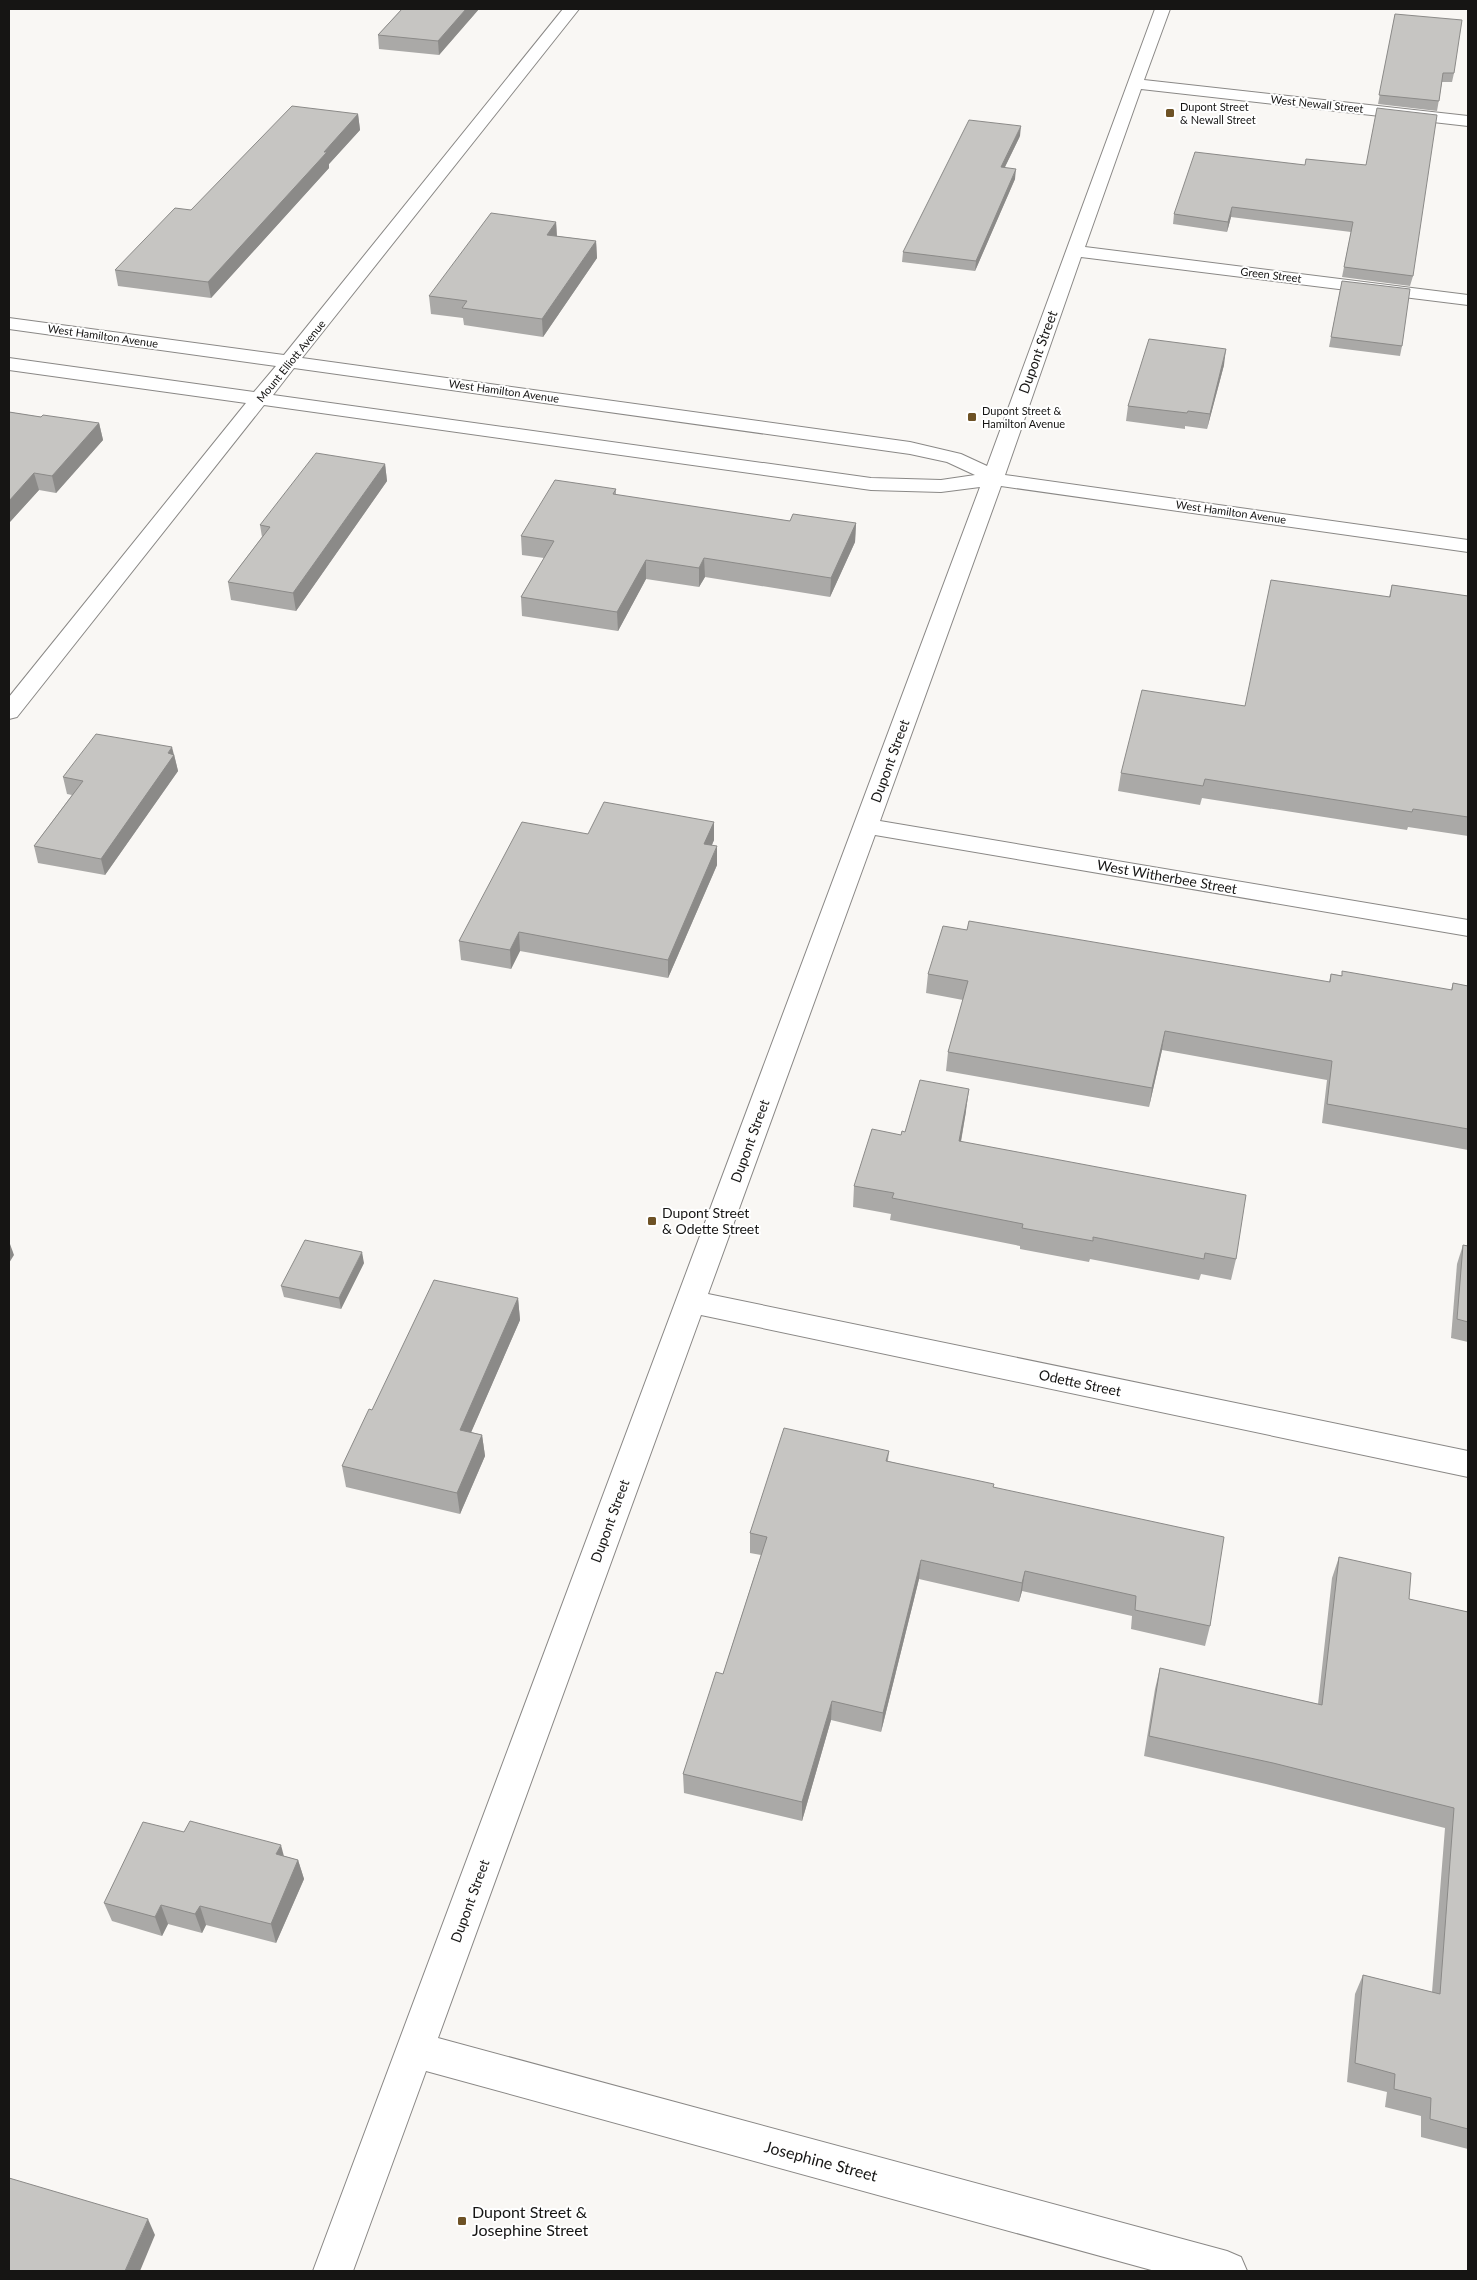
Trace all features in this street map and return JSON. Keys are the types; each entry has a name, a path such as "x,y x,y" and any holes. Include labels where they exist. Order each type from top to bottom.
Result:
{"street":[{"name":"Mount Elliott Avenue","path":"9,712 571,9"},
{"name":"Dupont Street","path":"334,2271 866,826 1162,9"},
{"name":"West Newall Street","path":"1135,84 1468,121"},
{"name":"Green Street","path":"1074,251 1468,300"},
{"name":"West Hamilton Avenue","path":"9,323 910,448 955,459 979,469 993,479"},
{"name":"West Hamilton Avenue","path":"9,364 871,484 941,486 993,479 1468,546"},
{"name":"West Witherbee Street","path":"866,826 1468,928"},
{"name":"Odette Street","path":"691,1302 1468,1464"},
{"name":"Josephine Street","path":"415,2050 1227,2271"}],"building":[{"path":"402,9 466,9 438,41 378,35"},
{"path":"1395,14 1462,20 1454,73 1443,73 1439,101 1379,95"},
{"path":"292,106 358,114 324,152 327,152 208,282 115,270 175,208 191,210"},
{"path":"1377,108 1437,115 1413,276 1344,267 1353,222 1232,207 1228,222 1174,214 1195,152 1305,165 1306,159 1366,165"},
{"path":"969,120 1021,126 1001,167 1016,169 976,261 903,252"},
{"path":"491,213 556,222 547,235 596,241 542,319 462,308 467,301 429,296"},
{"path":"1342,281 1410,289 1402,346 1331,337"},
{"path":"1149,339 1226,349 1210,414 1128,406"},
{"path":"9,412 99,423 52,476 34,473 9,501"},
{"path":"316,453 385,464 293,593 228,582 270,527 260,525"},
{"path":"555,480 616,489 613,494 790,521 793,514 856,523 831,578 704,558 699,568 646,560 617,612 521,597 554,541 521,536"},
{"path":"1271,580 1390,597 1392,585 1468,596 1468,817 1413,809 1412,812 1205,779 1203,786 1121,773 1142,690 1245,706"},
{"path":"96,734 172,747 168,753 174,755 101,859 34,846 83,781 63,777"},
{"path":"604,802 714,822 704,844 717,846 668,960 519,932 510,950 459,941 522,822 588,834"},
{"path":"969,921 1330,982 1331,974 1342,976 1342,971 1452,990 1453,983 1468,986 1468,1129 1327,1104 1332,1061 1165,1031 1152,1088 948,1052 968,981 928,974 943,926 967,930"},
{"path":"920,1080 969,1089 959,1141 1246,1195 1236,1259 1205,1253 1204,1259 1093,1237 1093,1241 1022,1228 1023,1224 892,1198 894,1193 854,1186 872,1129 901,1135 902,1131 905,1132"},
{"path":"305,1240 362,1252 339,1298 281,1286"},
{"path":"1463,1245 1468,1246 1468,1322 1457,1319"},
{"path":"434,1280 518,1298 460,1430 482,1435 457,1493 342,1466 369,1409 372,1410"},
{"path":"784,1428 889,1451 886,1461 994,1484 993,1487 1224,1537 1210,1626 1135,1610 1136,1596 1025,1571 1022,1583 921,1560 883,1713 832,1701 802,1802 683,1774 716,1672 723,1674 767,1537 750,1533"},
{"path":"1339,1557 1411,1573 1409,1599 1468,1612 1468,2129 1430,2119 1431,2098 1394,2089 1395,2074 1355,2063 1363,1975 1440,1994 1454,1808 1273,1763 1149,1736 1160,1668 1322,1705"},
{"path":"190,1821 281,1845 276,1854 298,1860 271,1924 200,1906 195,1914 161,1905 155,1917 104,1903 143,1822 184,1832"},
{"path":"9,2178 148,2219 125,2271 9,2271"}],"place":[{"name":"Dupont Street & Newall Street","path":"1170,113"},
{"name":"Dupont Street & Hamilton Avenue","path":"972,417"},
{"name":"Dupont Street & Odette Street","path":"652,1221"},
{"name":"Dupont Street & Josephine Street","path":"462,2221"}]}
